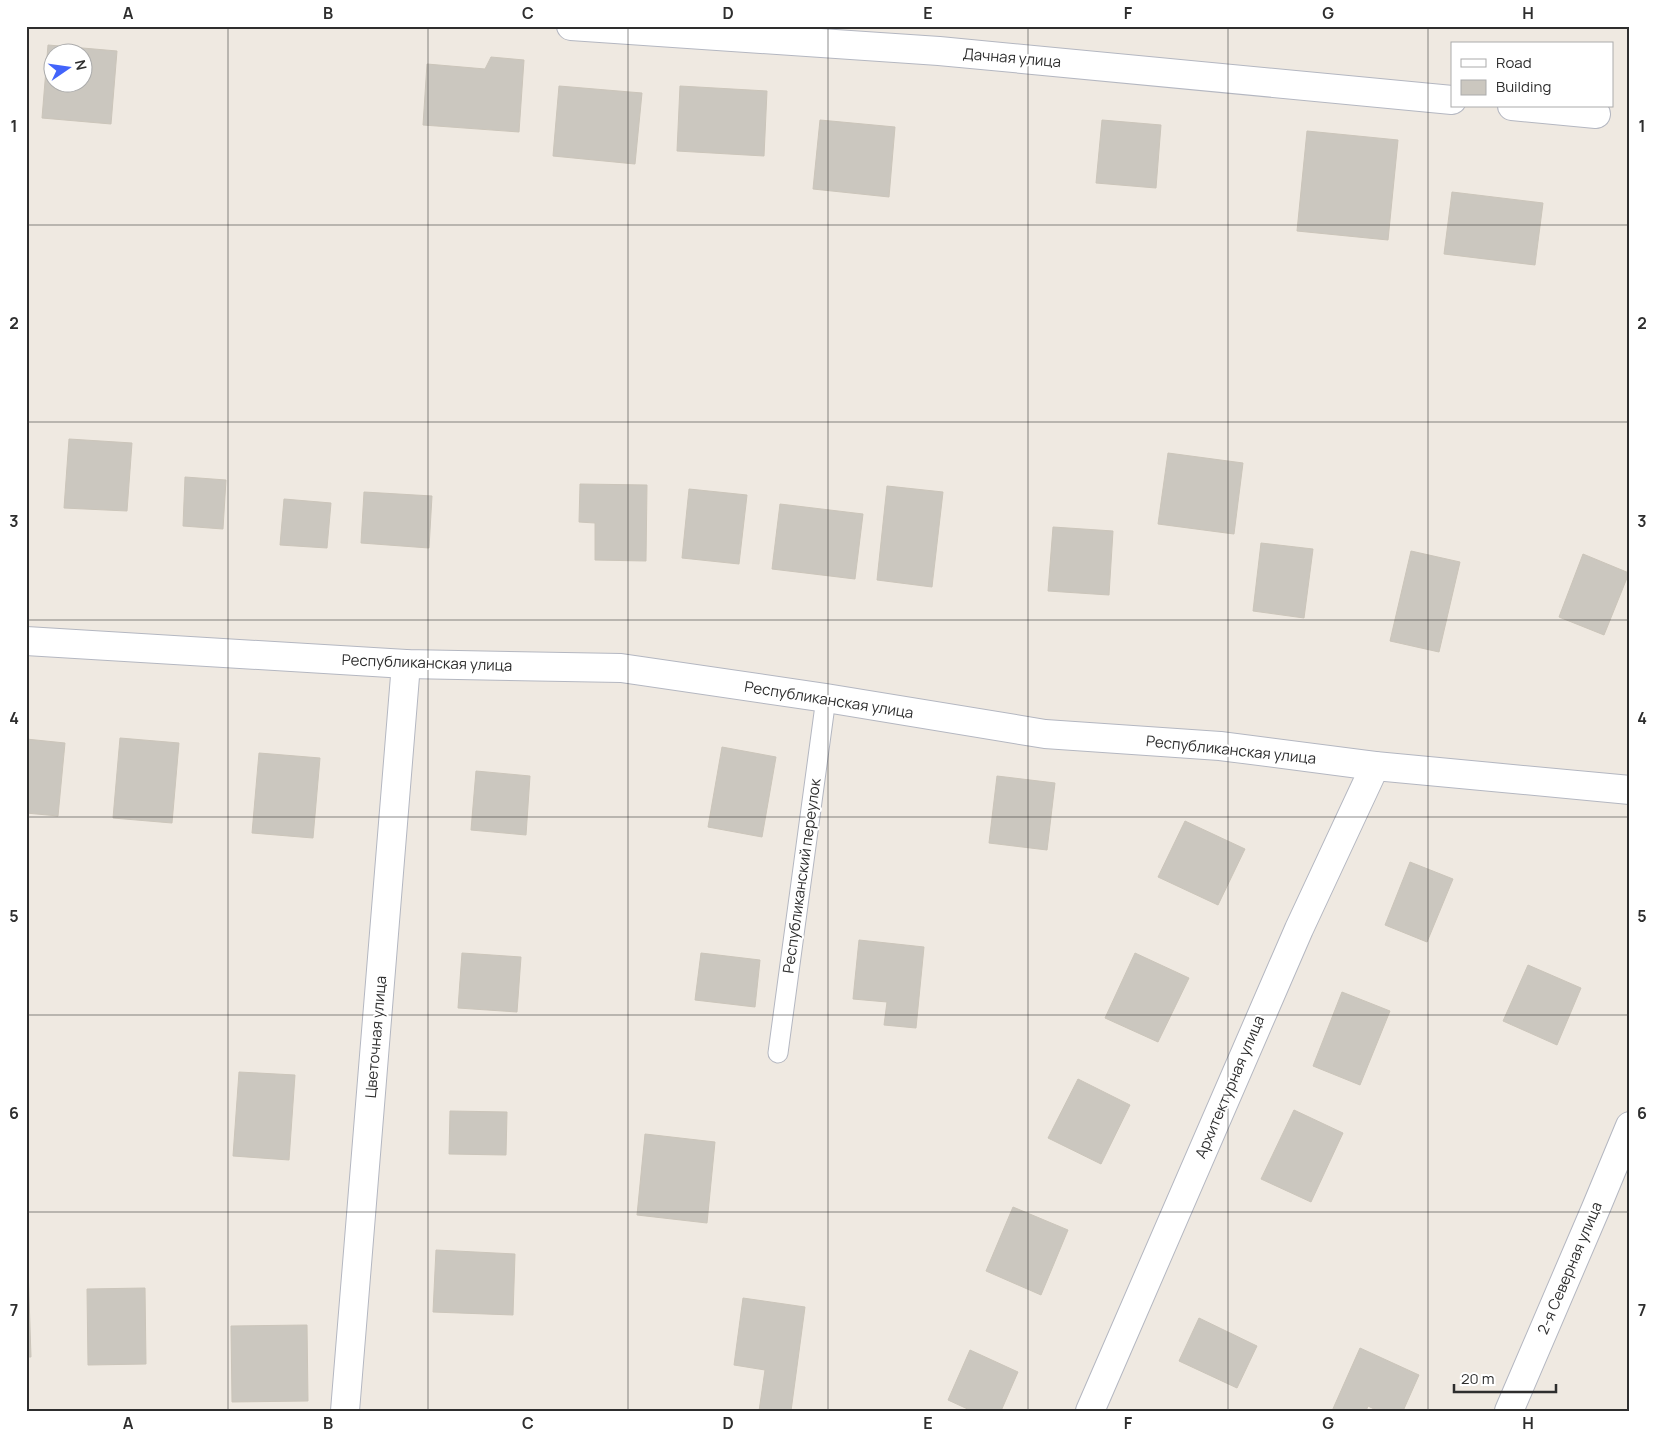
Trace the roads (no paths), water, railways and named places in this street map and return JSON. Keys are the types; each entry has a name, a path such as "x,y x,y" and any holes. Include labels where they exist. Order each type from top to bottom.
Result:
{"street":[{"name":"Дачная улица","path":"571,26 939,51 1451,100"},
{"path":"1533,108 1596,114"},
{"name":"Республиканская улица","path":"26,641 406,664 621,668 826,698 1045,734 1220,746 1376,766 1630,790"},
{"name":"Цветочная улица","path":"346,1411 406,664"},
{"name":"Архитектурная улица","path":"1090,1411 1298,929 1376,766"},
{"name":"2-я Северная улица","path":"1509,1411 1630,1126"}],"lane":[{"name":"Республиканский переулок","path":"778,1053 826,698"}]}
